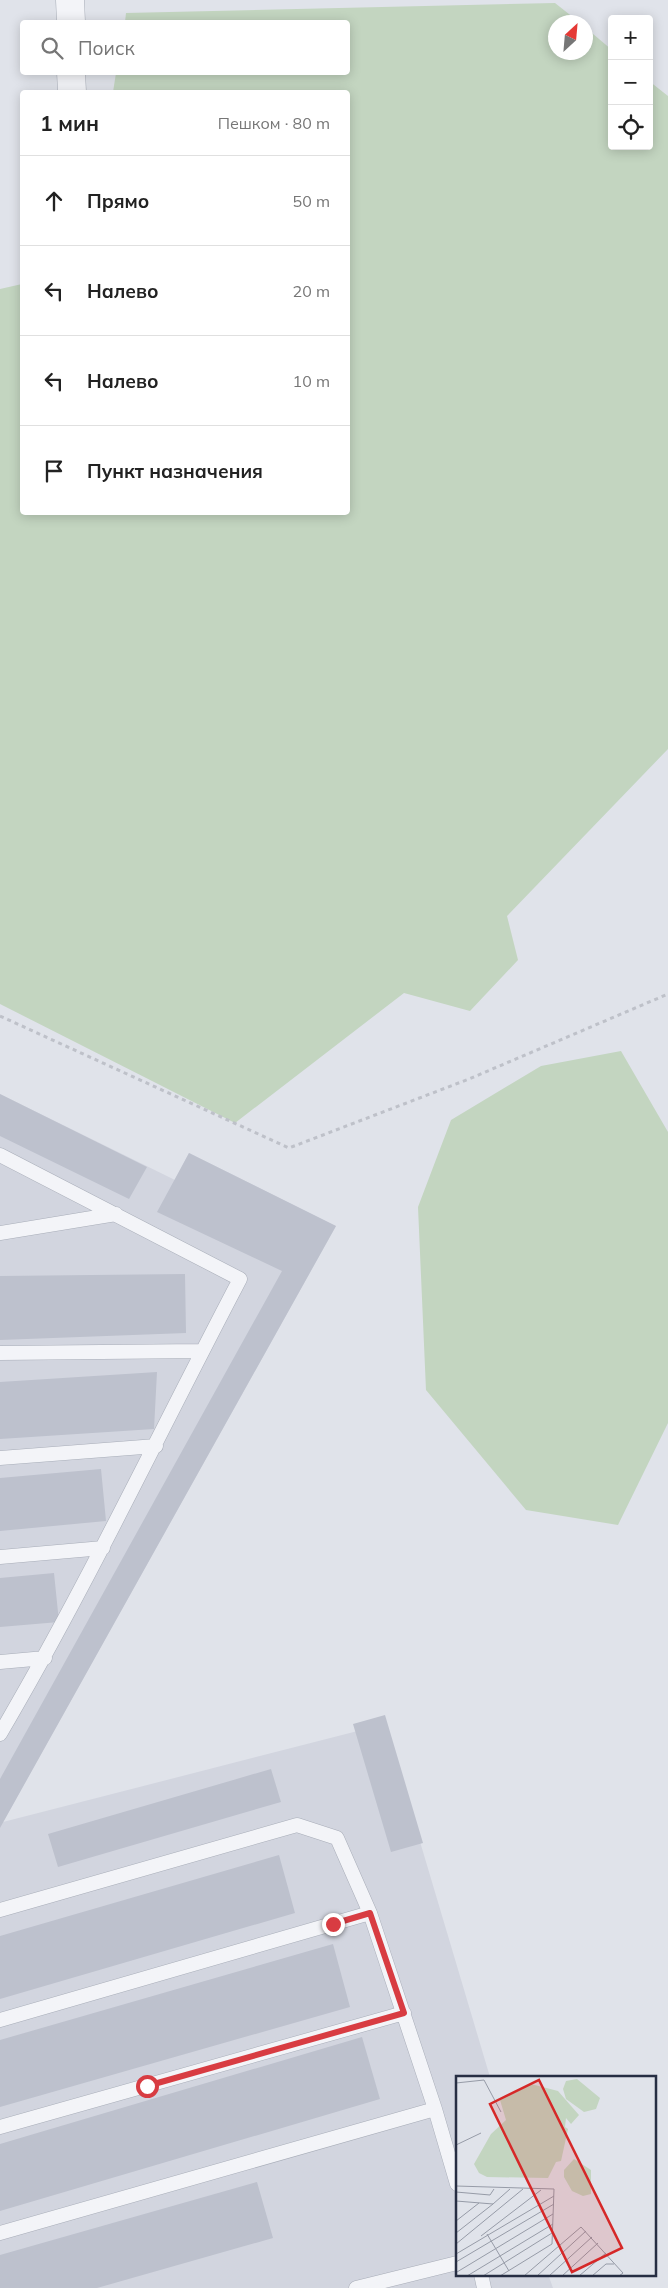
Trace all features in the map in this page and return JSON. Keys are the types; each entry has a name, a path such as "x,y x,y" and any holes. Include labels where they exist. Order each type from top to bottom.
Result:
{"street":[{"path":"70,0 71,20"},
{"path":"71,75 72,90"}],"lane":[{"path":"0,1155 240,1279 202,1351 156,1446 45,1658 0,1734"},
{"path":"0,1233 116,1214"},
{"path":"0,1354 202,1351"},
{"path":"0,1458 156,1446"},
{"path":"0,1557 103,1548"},
{"path":"0,1662 45,1658"},
{"path":"0,1910 297,1825 337,1838 370,1913 436,2109 456,2180"},
{"path":"0,2020 370,1913"},
{"path":"0,2127 404,2013"},
{"path":"0,2233 436,2109"},
{"path":"356,2288 456,2263"}],"path":[{"path":"0,1016 289,1148 469,1079 668,994"}],"shaded area":[{"path":"0,1094 175,1180 189,1153 336,1226 3,1822 385,1724 490,2076 456,2076 456,2276 549,2276 553,2288 0,2288"}],"green space":[{"path":"555,3 570,15 548,15 548,60 593,60 593,34 608,47 608,150 653,150 653,84 668,96 668,749 507,916 518,960 470,1011 404,993 235,1123 0,1004 0,289 20,284 20,515 350,515 350,90 113,90 116,75 350,75 350,20 125,20 126,13"},
{"path":"621,1051 668,1132 668,1423 618,1525 526,1510 426,1390 418,1207 451,1120 541,1066"}],"building":[{"path":"0,1094 147,1167 129,1199 0,1136"},
{"path":"189,1153 336,1226 0,1828 0,1779 282,1271 157,1212"},
{"path":"185,1274 186,1333 0,1340 0,1276"},
{"path":"157,1372 154,1429 0,1439 0,1382"},
{"path":"101,1469 106,1521 0,1531 0,1478"},
{"path":"54,1573 59,1622 0,1627 0,1578"},
{"path":"385,1715 423,1843 391,1852 353,1724"},
{"path":"271,1769 281,1802 58,1867 48,1834"},
{"path":"279,1855 295,1913 0,1999 0,1936"},
{"path":"333,1944 350,2007 0,2107 0,2040"},
{"path":"362,2037 380,2099 0,2211 0,2144"},
{"path":"257,2182 273,2238 97,2288 0,2288 0,2255"}],"route":[{"path":"147,2086 404,2013 370,1913 333,1924"}]}
